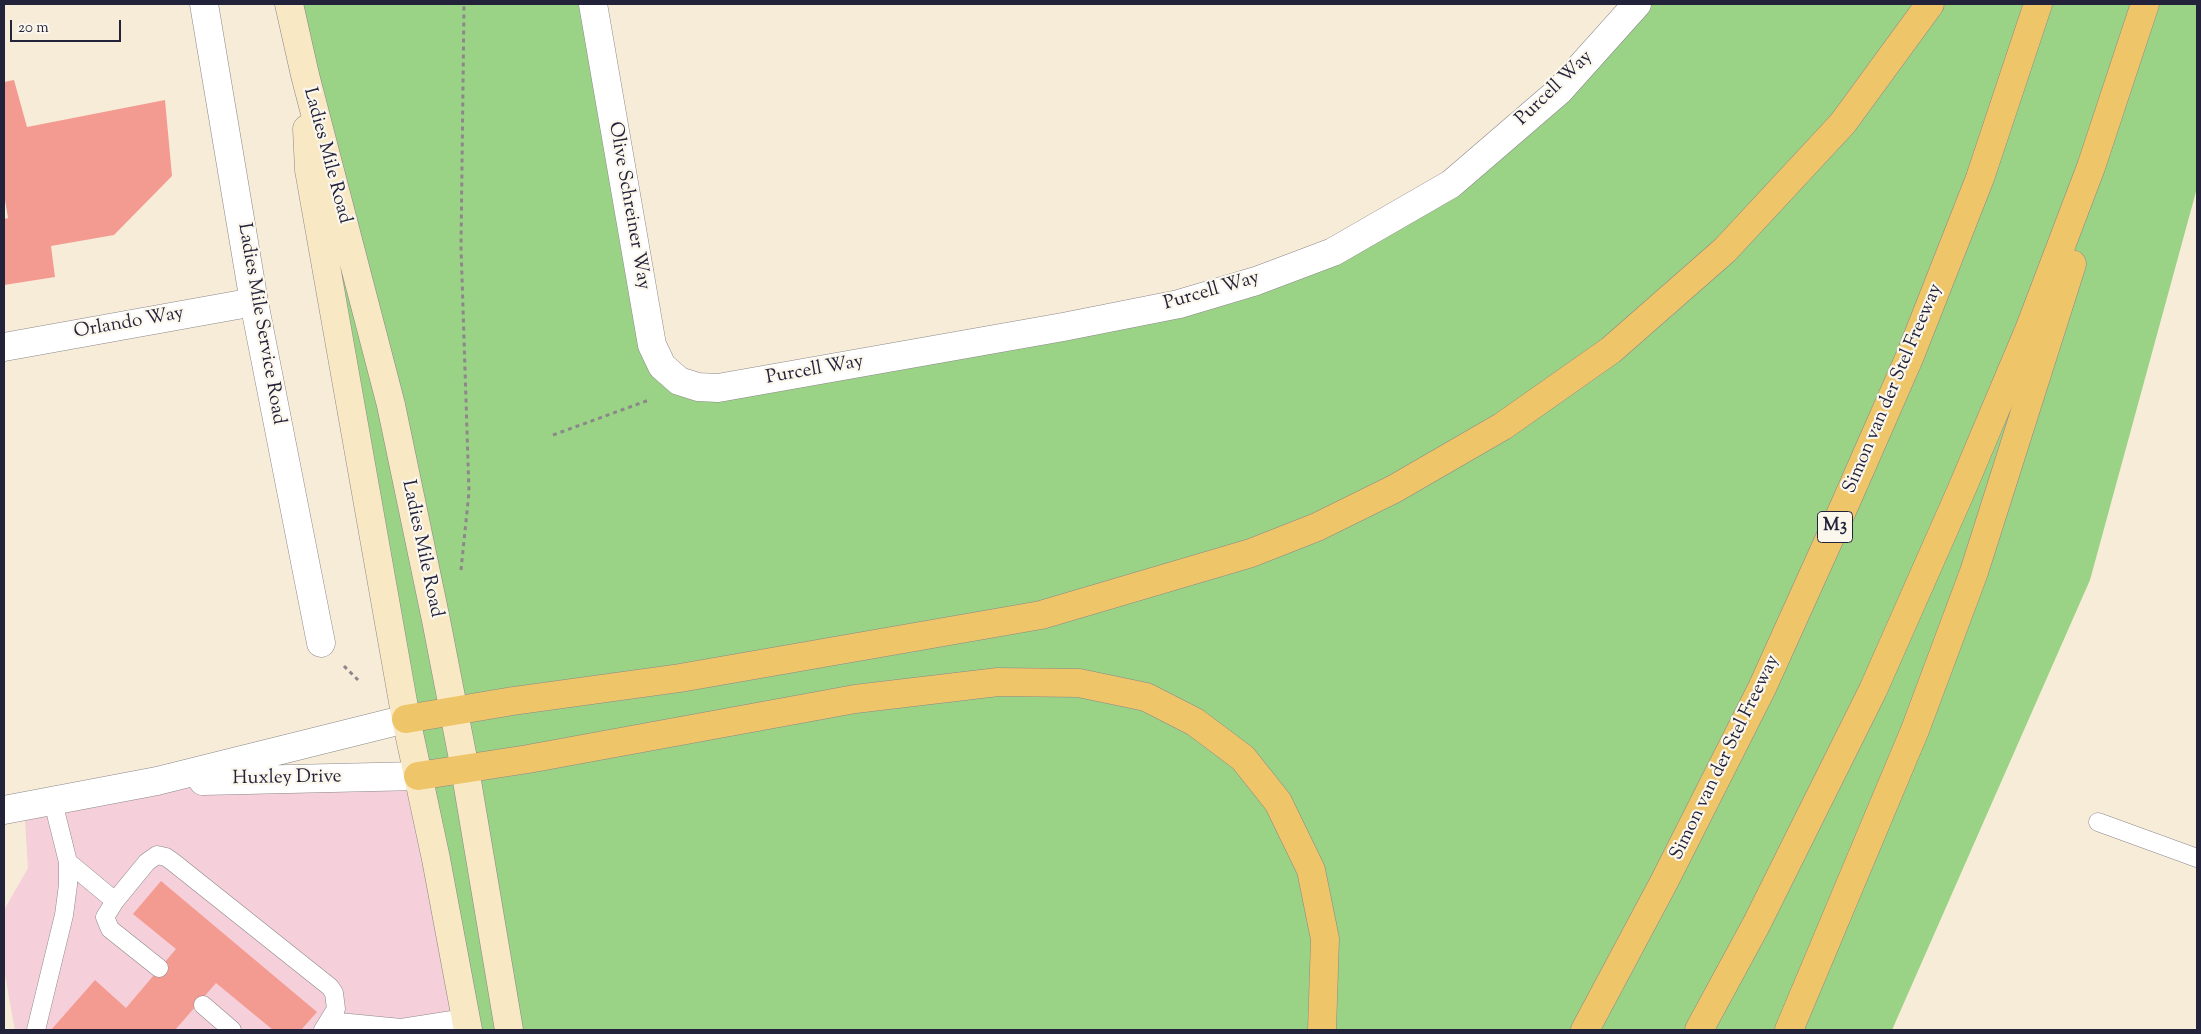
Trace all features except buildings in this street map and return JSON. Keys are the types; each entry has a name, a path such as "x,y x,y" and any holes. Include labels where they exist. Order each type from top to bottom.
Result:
{"highway":[{"path":"406,719 453,710 680,678 1041,615 1251,553 1317,527 1394,489 1503,426 1611,350 1725,250 1843,123 1930,4"},
{"name":"Simon van der Stel Freeway","path":"1585,1030 1664,882 1762,688 1846,502 1910,356 1980,178 2038,4"},
{"path":"1699,1030 1756,925 1873,690 2029,330 2091,167 2145,4"},
{"path":"1789,1030 1915,730 1974,572 2068,281 2080,233 2091,167"},
{"path":"418,776 856,699 998,682 1079,683 1146,697 1194,722 1244,758 1278,802 1311,870 1325,939 1322,1030"}],"main road":[{"name":"Ladies Mile Road","path":"289,4 305,75 391,406 465,769 509,1030"},
{"name":"Ladies Mile Road","path":"305,75 309,170 406,719 436,859 467,1024"}],"street":[{"name":"Ladies Mile Service Road","path":"204,4 254,302 321,643"},
{"name":"Olive Schreiner Way","path":"592,4 652,345 662,366 688,384"},
{"name":"Purcell Way","path":"688,384 728,386 1179,304 1256,281 1333,252 1451,184 1558,91 1637,4"},
{"name":"Orlando Way","path":"4,347 254,302"},
{"name":"Huxley Drive","path":"4,810 157,781 406,719"},
{"name":"Huxley Drive","path":"157,781 418,776"}],"lane":[{"path":"36,1030 64,915 68,885 68,862 53,802"},
{"path":"2098,822 2197,858"},
{"path":"160,968 110,928 106,923 105,917 115,901 151,859 157,856 166,857 330,987 334,993 336,1009 326,1026 401,1028 467,1024"},
{"path":"68,862 115,901"},
{"path":"203,1005 232,1030"}],"path":[{"path":"461,570 469,492 461,247 464,4"},
{"path":"553,435 688,384"}],"shaded area":[{"path":"418,776 468,1030 15,1030 4,970 4,910 28,868 24,806 157,781"}],"green space":[{"path":"289,4 593,4 652,345 698,387 1256,281 1451,184 1637,4 2197,4 2197,188 2090,580 1892,1030 468,1030"}]}
